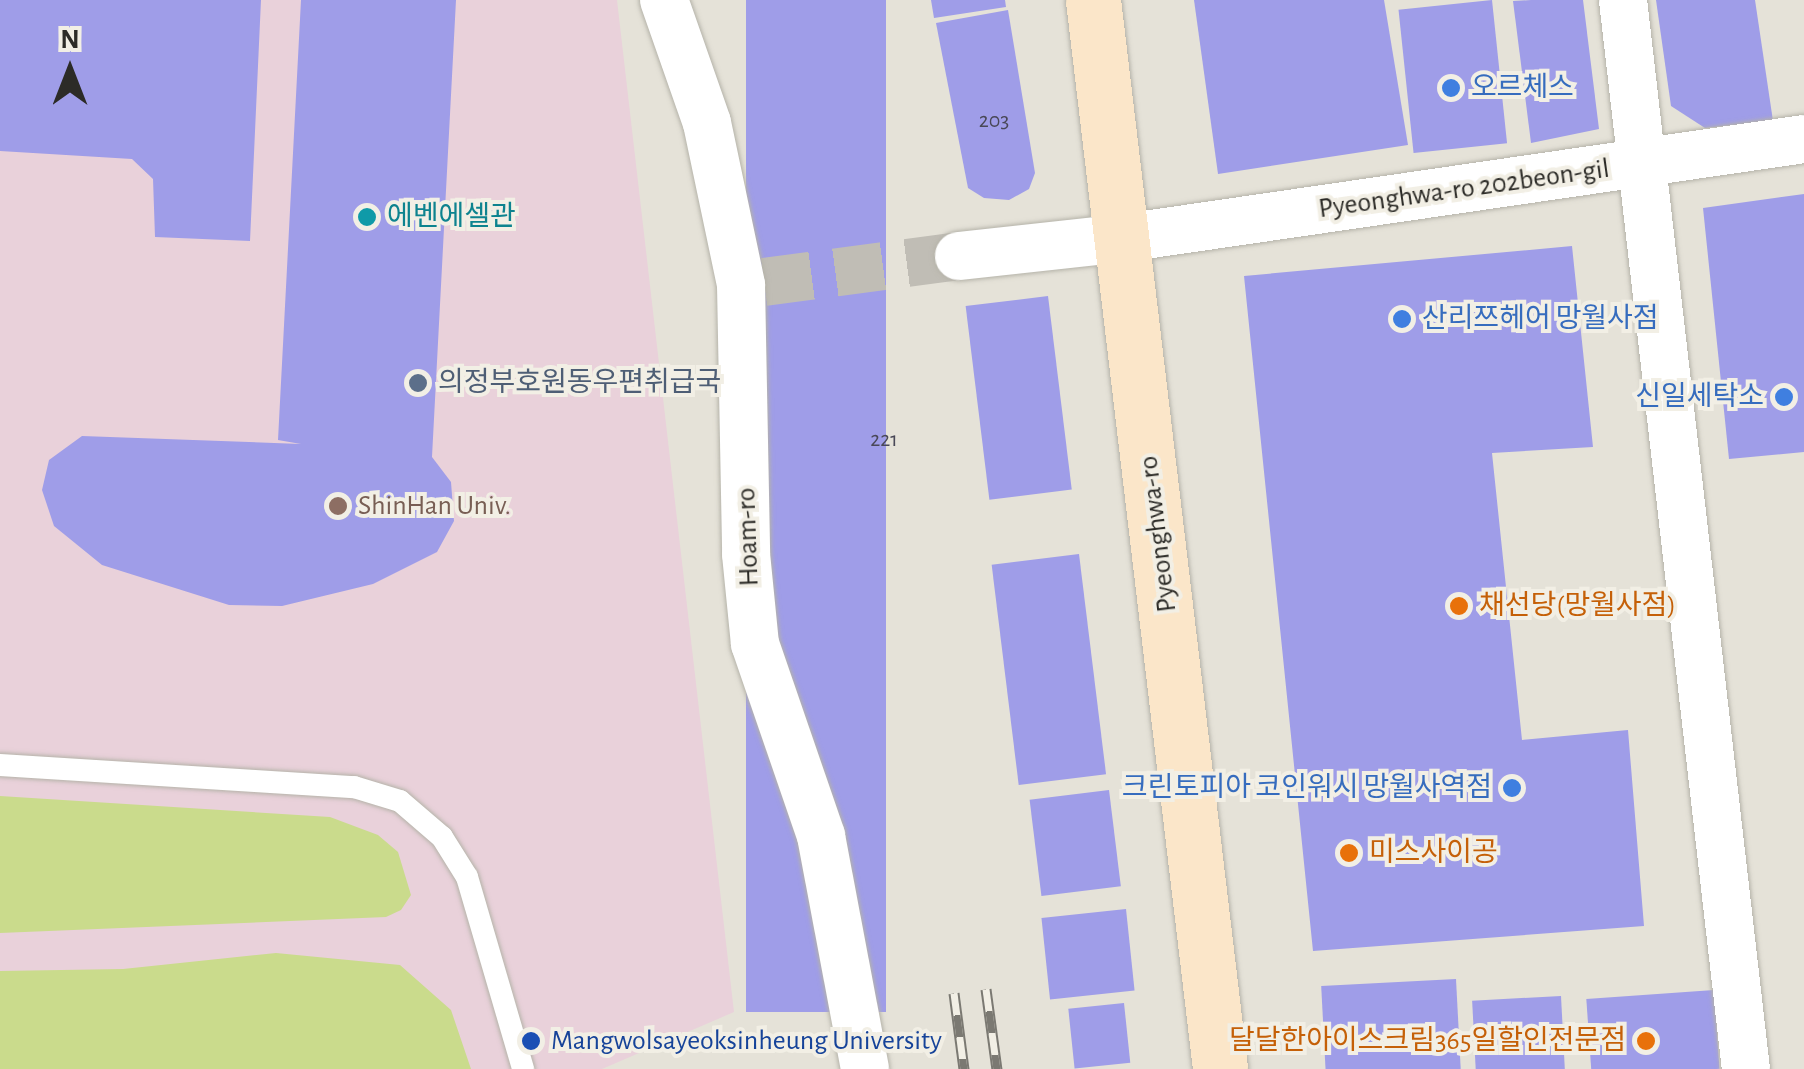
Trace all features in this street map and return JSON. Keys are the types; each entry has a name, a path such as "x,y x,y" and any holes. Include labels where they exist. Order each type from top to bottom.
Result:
{"main road":[{"name":"Pyeonghwa-ro","path":"1093,0 1220,1069"}],"street":[{"name":"Hoam-ro","path":"664,0 707,123 753,284 746,554 755,644 822,836 865,1069"},
{"path":"1623,0 1746,1069"},
{"name":"Pyeonghwa-ro 202beon-gil","path":"959,256 1124,238 1804,139"}],"lane":[{"path":"0,765 354,787 400,801 442,837 467,878 524,1069"}],"shaded area":[{"name":"ShinHan Univ.","path":"0,0 617,0 734,1012 602,1069 0,1069"}],"green space":[{"path":"0,796 330,817 378,835 398,852 411,895 401,910 386,917 0,933"},
{"path":"276,953 400,965 451,1010 471,1069 0,1069 0,971 123,969"}],"building":[{"path":"0,0 261,0 250,241 155,237 153,179 132,159 0,151"},
{"name":"에벤에셀관","path":"301,0 456,0 432,457 451,482 454,521 437,552 373,584 282,606 229,605 102,565 54,526 42,490 49,460 82,436 301,444 278,440"},
{"path":"746,0 886,0 886,1012 746,1012"},
{"path":"931,0 1005,0 1006,7 934,18"},
{"path":"1194,0 1384,0 1408,145 1218,174"},
{"path":"1492,0 1507,143 1414,153 1399,10"},
{"path":"1583,0 1599,129 1531,143 1513,1"},
{"path":"1656,0 1755,0 1773,121 1705,128 1671,106"},
{"path":"1008,10 1035,173 1029,189 1009,200 984,198 968,188 936,23"},
{"path":"1804,194 1804,452 1729,459 1703,208"},
{"path":"1572,246 1593,447 1492,453 1522,740 1628,730 1644,926 1313,951 1244,276"},
{"path":"1048,296 1072,490 989,500 966,306"},
{"path":"1079,554 1106,774 1019,785 992,565"},
{"path":"1109,790 1121,886 1041,896 1030,800"},
{"path":"1126,909 1135,991 1050,999 1041,918"},
{"path":"1456,979 1461,1069 1326,1069 1321,986"},
{"path":"1714,990 1720,1069 1591,1069 1586,999"},
{"path":"1561,996 1565,1069 1476,1069 1472,1001"},
{"path":"1124,1003 1130,1063 1075,1069 1068,1009"}],"tunnel":[{"path":"764,282 959,256"}],"railway":[{"path":"986,989 997,1069"},
{"path":"954,993 964,1069"}],"place":[{"name":"오르체스","path":"1451,88"},
{"name":"에벤에셀관","path":"367,217"},
{"name":"산리쯔헤어 망월사점","path":"1402,319"},
{"name":"의정부호원동우편취급국","path":"418,383"},
{"name":"신일세탁소","path":"1784,397"},
{"name":"ShinHan Univ.","path":"338,506"},
{"name":"채선당(망월사점)","path":"1459,606"},
{"name":"크린토피아 코인워시 망월사역점","path":"1512,788"},
{"name":"미스사이공","path":"1349,853"},
{"name":"Mangwolsayeoksinheung University","path":"531,1041"},
{"name":"달달한아이스크림365일할인전문점","path":"1646,1041"}]}
